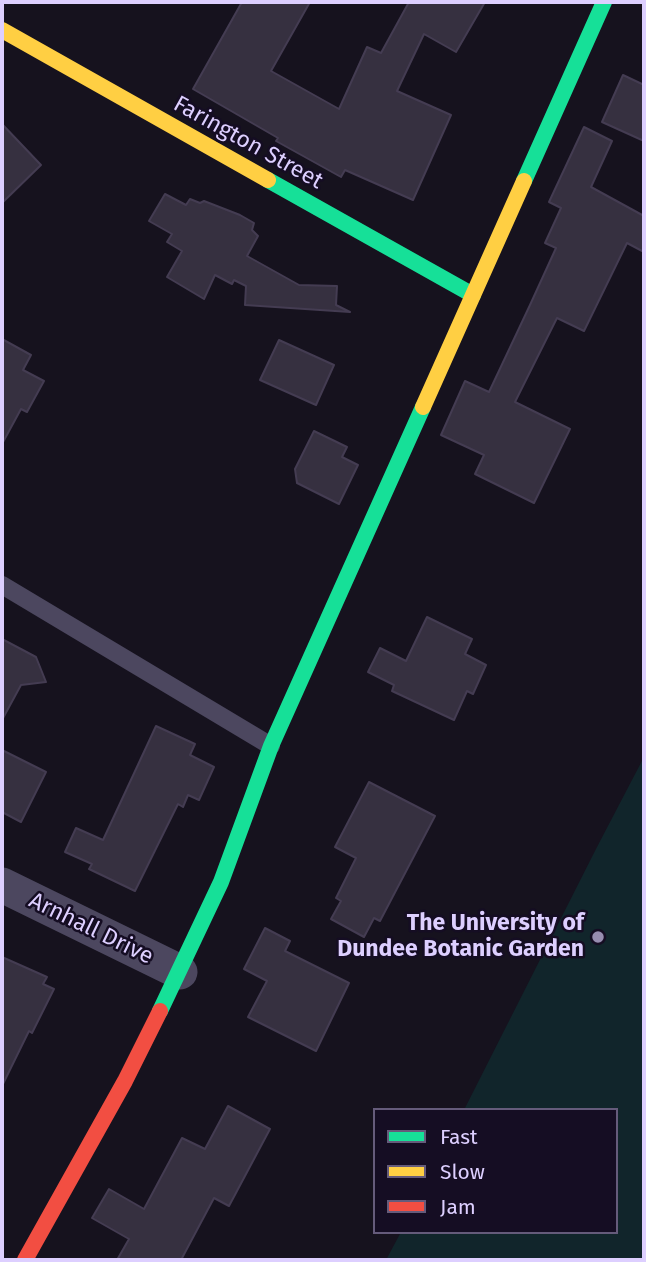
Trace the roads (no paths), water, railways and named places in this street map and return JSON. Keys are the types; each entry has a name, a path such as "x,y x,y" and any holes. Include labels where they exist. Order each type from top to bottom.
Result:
{"street":[{"path":"25,1260 125,1081 180,972 221,882 271,747 604,2"},
{"name":"Farington Street","path":"2,30 473,295"},
{"name":"Arnhall Drive","path":"2,885 180,972"}],"lane":[{"path":"2,585 271,747"}],"place":[{"name":"The University of Dundee Botanic Garden","path":"598,937"}]}
